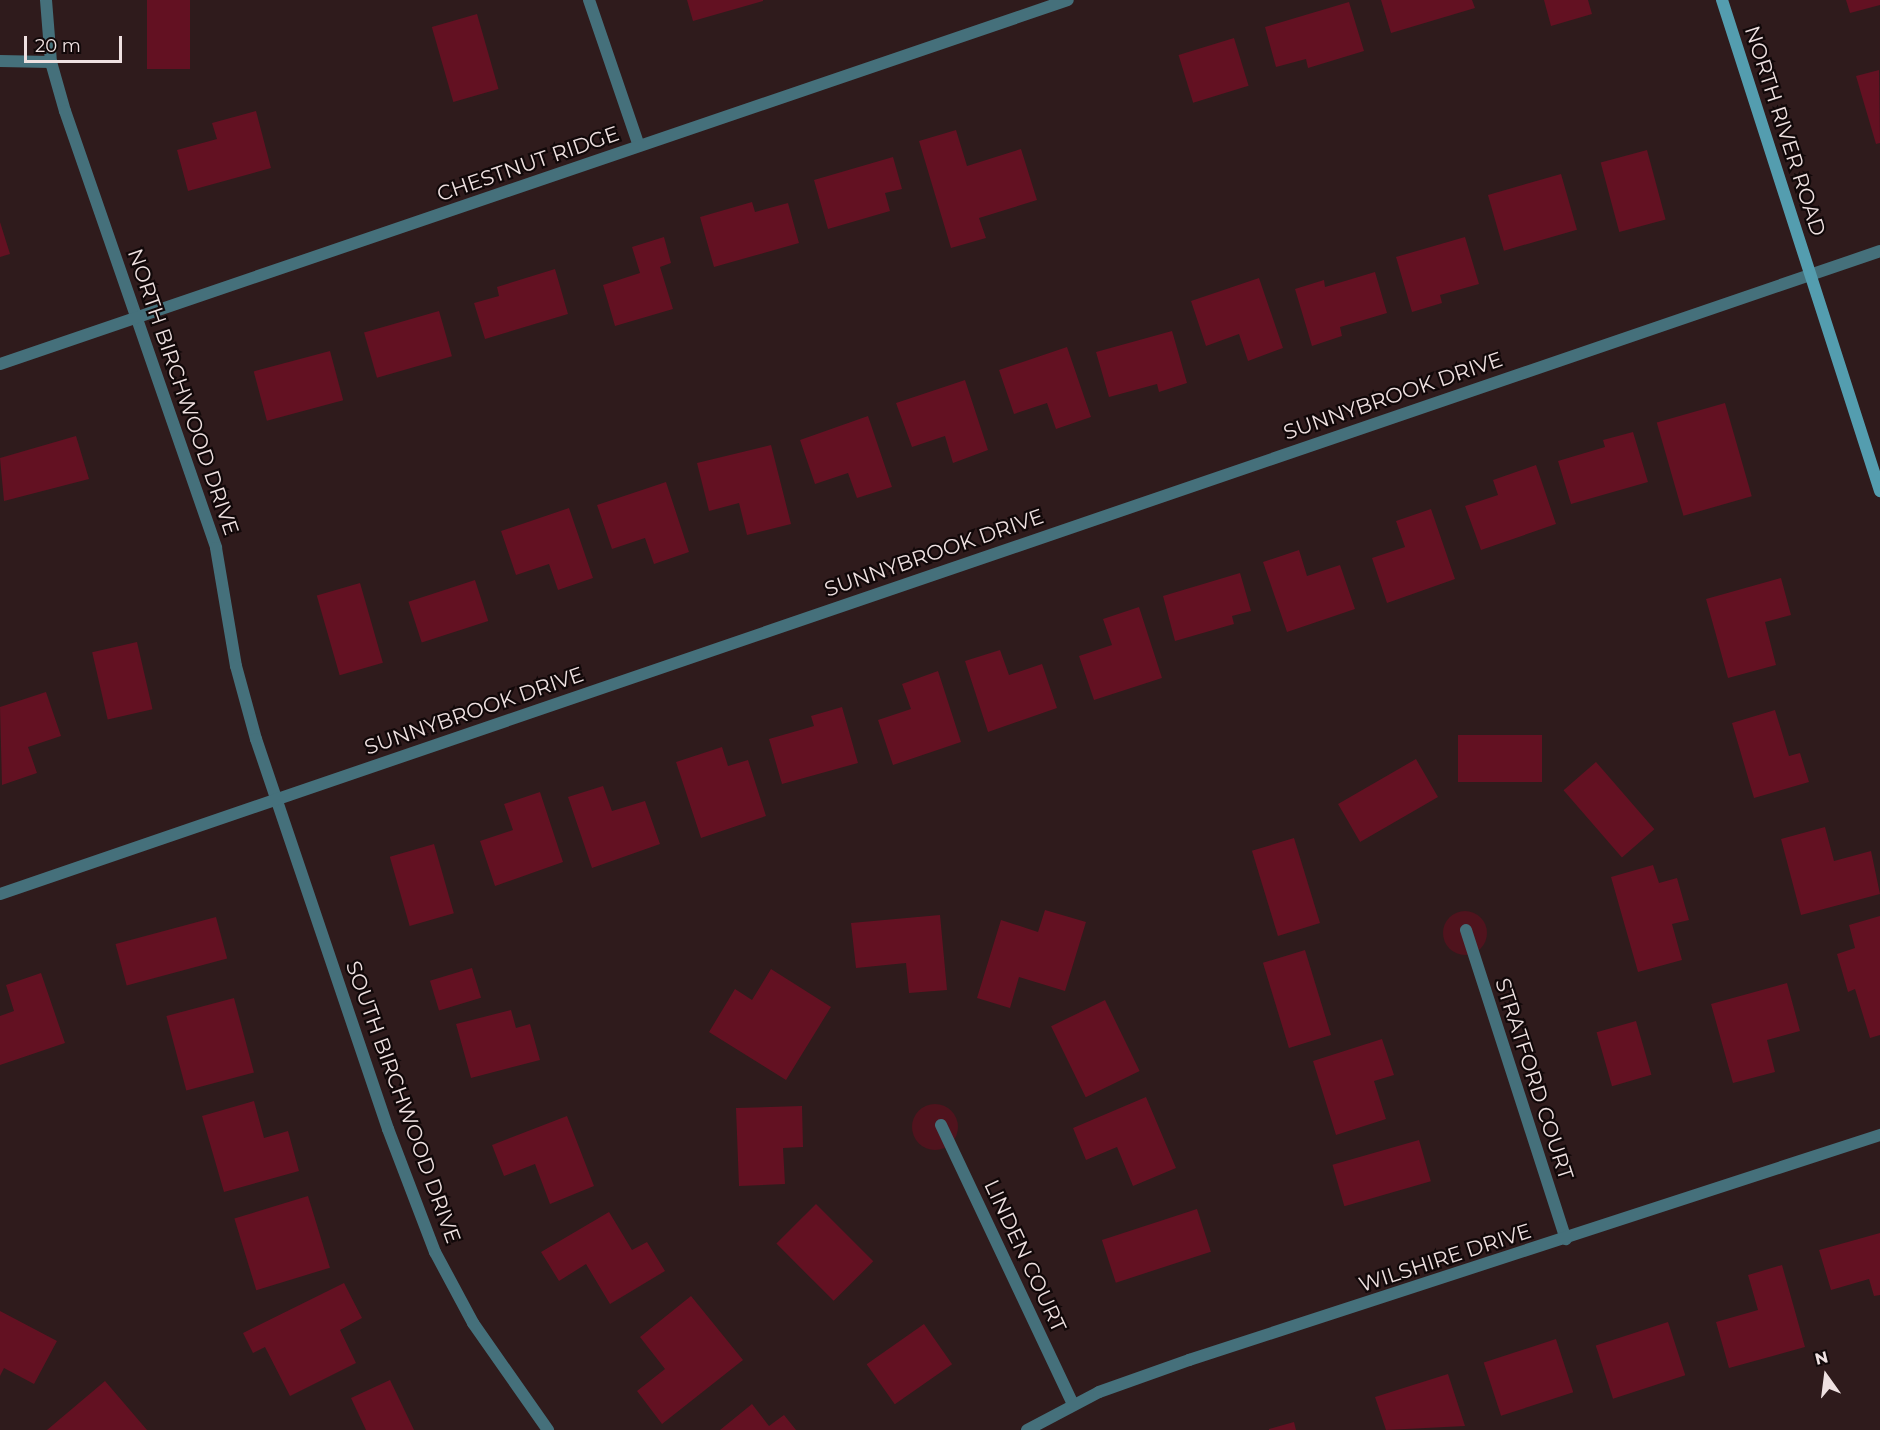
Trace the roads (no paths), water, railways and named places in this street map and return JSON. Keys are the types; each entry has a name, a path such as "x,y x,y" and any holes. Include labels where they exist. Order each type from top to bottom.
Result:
{"street":[{"name":"NORTH BIRCHWOOD DRIVE","path":"46,0 51,62 216,548 236,666 277,800"},
{"path":"589,0 639,146"},
{"name":"CHESTNUT RIDGE","path":"0,364 1068,0"},
{"name":"NORTH RIVER ROAD","path":"1722,0 1880,491"},
{"path":"0,61 51,62"},
{"name":"SUNNYBROOK DRIVE","path":"0,894 1880,250"},
{"name":"SOUTH BIRCHWOOD DRIVE","path":"277,800 421,1218 472,1323 548,1430"},
{"name":"STRATFORD COURT","path":"1466,930 1566,1239"},
{"name":"LINDEN COURT","path":"941,1125 1073,1404"},
{"name":"WILSHIRE DRIVE","path":"1027,1430 1073,1404 1189,1360 1880,1135"}]}
